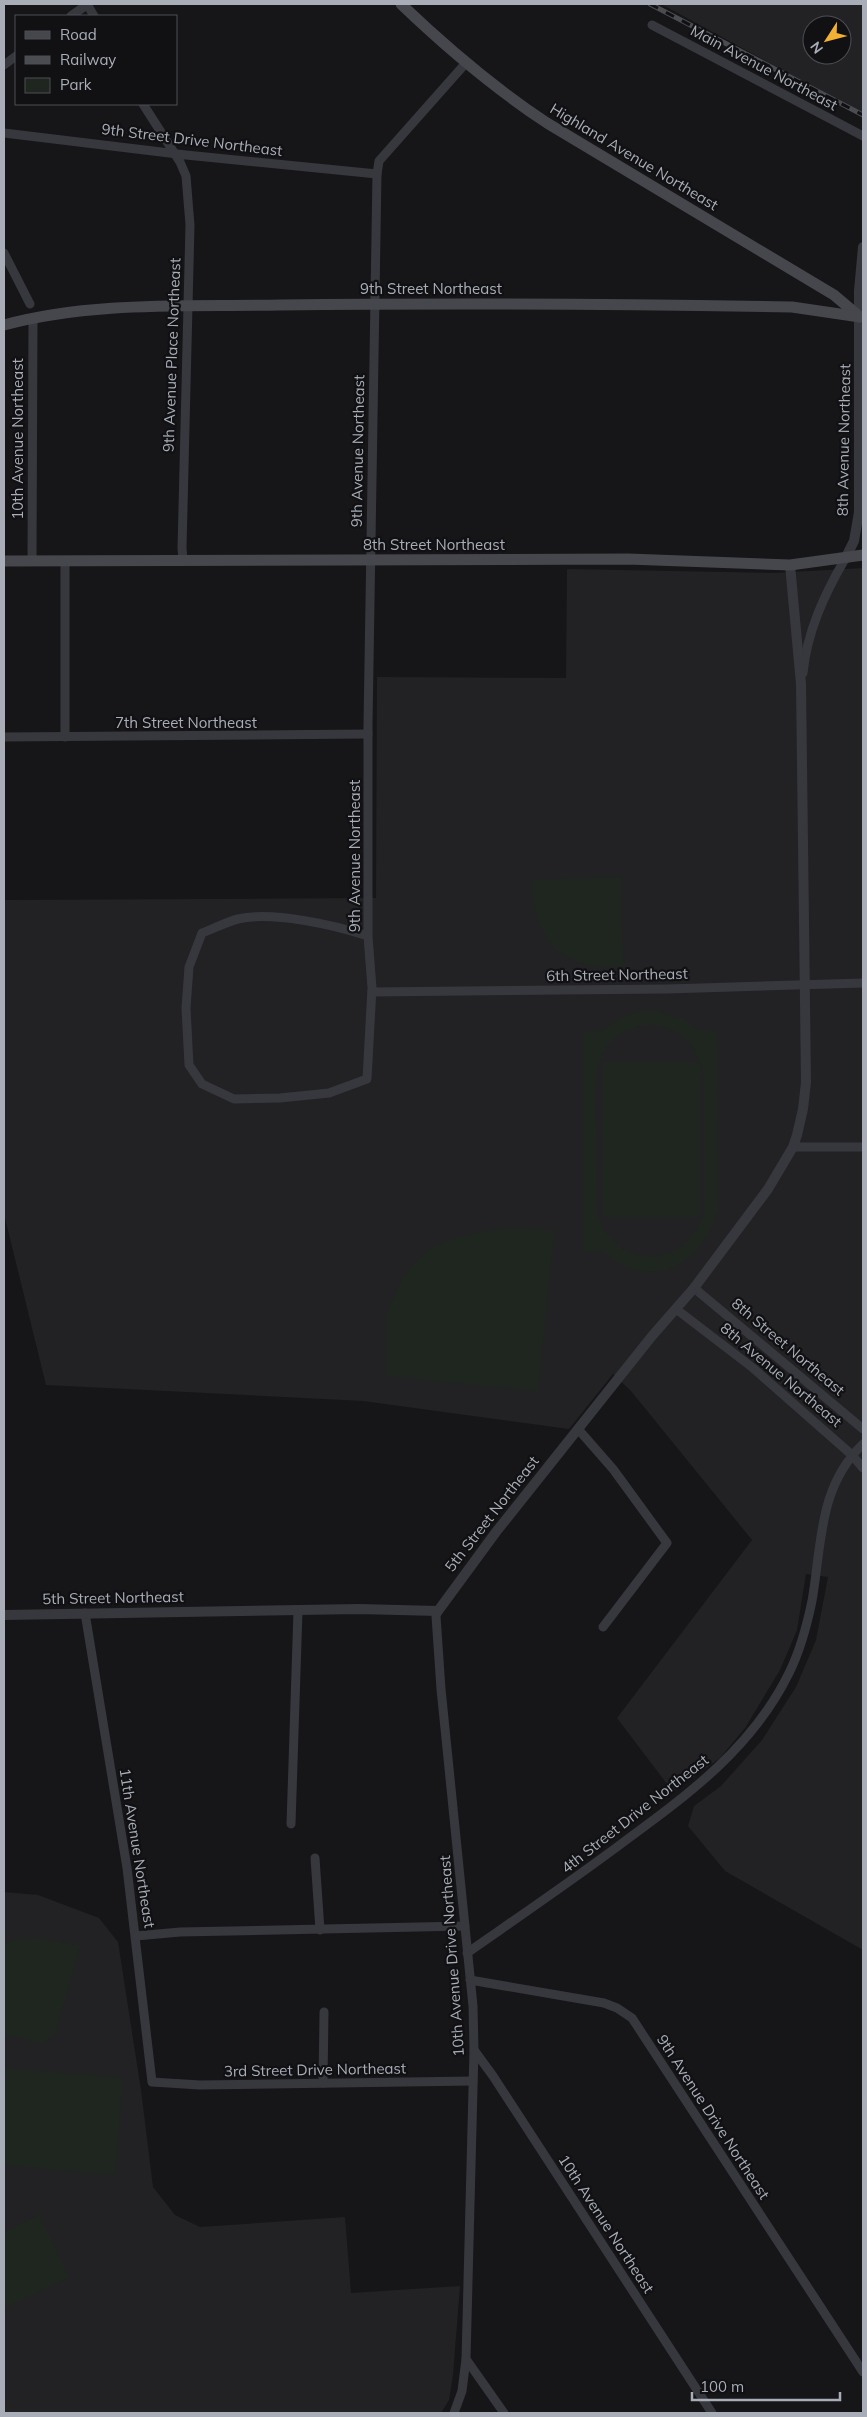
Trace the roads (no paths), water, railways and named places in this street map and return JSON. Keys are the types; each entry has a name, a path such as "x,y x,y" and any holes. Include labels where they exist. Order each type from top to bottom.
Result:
{"main road":[{"name":"Highland Avenue Northeast","path":"401,4 465,64 547,124 834,295 862,319"},
{"name":"9th Street Northeast","path":"4,326 33,318 86,310 374,304 792,307 862,319"},
{"name":"8th Street Northeast","path":"4,561 628,559 790,565 845,559 863,555"}],"street":[{"path":"72,15 88,4"},
{"name":"Main Avenue Northeast","path":"652,25 863,136"},
{"path":"4,65 15,57"},
{"name":"9th Avenue Northeast","path":"368,936 339,926 275,918 238,919 202,933 189,967 186,1008 189,1065 202,1084 234,1099 280,1098 329,1093 367,1079 372,992 368,936 368,734 377,174 379,161 465,64"},
{"path":"144,105 175,154"},
{"name":"9th Street Drive Northeast","path":"4,133 175,154 377,174"},
{"name":"9th Avenue Place Northeast","path":"175,154 186,176 189,188 182,463 182,548 184,560"},
{"name":"8th Avenue Northeast","path":"801,684 806,647 814,623 854,541 859,512 862,319 859,291 863,247"},
{"path":"4,253 30,304"},
{"name":"10th Avenue Northeast","path":"32,561 33,318"},
{"path":"65,561 65,737"},
{"name":"5th Street Northeast","path":"4,1615 359,1609 438,1611 496,1532 694,1288 762,1197 793,1147 801,1122 806,1082 801,684 790,565"},
{"name":"7th Street Northeast","path":"4,737 368,734"},
{"name":"6th Street Northeast","path":"372,992 863,983"},
{"path":"793,1147 863,1148"},
{"name":"8th Street Northeast","path":"694,1288 863,1429"},
{"name":"8th Avenue Northeast","path":"676,1309 752,1368 852,1454 863,1468"},
{"path":"578,1429 613,1469 667,1543 603,1627"},
{"name":"4th Street Drive Northeast","path":"467,1953 558,1890 677,1803 726,1760 752,1732 783,1684 800,1645 812,1600 828,1498 841,1469 852,1454 863,1444"},
{"path":"291,1824 298,1611"},
{"name":"10th Avenue Drive Northeast","path":"438,1611 436,1616 441,1689 470,1980 474,2050 466,2359 462,2391 454,2413"},
{"name":"11th Avenue Northeast","path":"85,1613 136,1936 152,2082 158,2083"},
{"path":"315,1858 320,1930"},
{"path":"136,1936 180,1932 465,1926"},
{"name":"9th Avenue Drive Northeast","path":"470,1980 604,2003 617,2008 632,2018 863,2372"},
{"path":"323,2084 324,2012"},
{"name":"10th Avenue Northeast","path":"474,2050 493,2076 712,2413"},
{"name":"3rd Street Drive Northeast","path":"158,2083 200,2085 473,2081"},
{"path":"466,2359 504,2413"}],"railway":[{"path":"650,4 863,115"}]}
